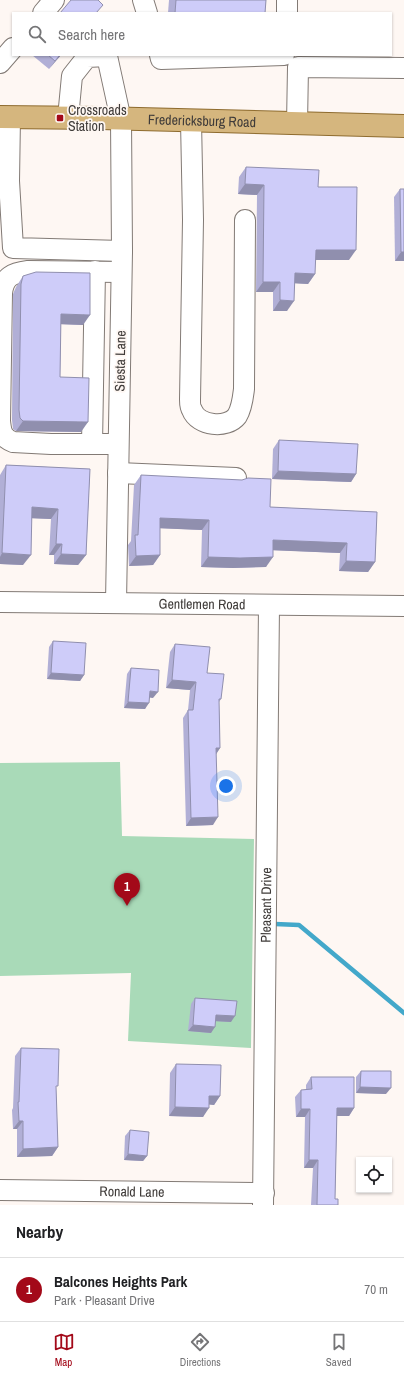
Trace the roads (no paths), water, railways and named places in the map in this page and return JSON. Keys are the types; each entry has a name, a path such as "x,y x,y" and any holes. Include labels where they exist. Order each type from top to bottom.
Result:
{"main road":[{"name":"Fredericksburg Road","path":"5,117 404,126"}],"street":[{"path":"44,12 54,0"},
{"path":"143,0 147,12"},
{"path":"287,0 287,12"},
{"path":"0,63 12,49"},
{"name":"Siesta Lane","path":"68,118 72,76 87,57 107,56 121,120 122,272 116,603"},
{"path":"160,56 161,59 290,59 404,68"},
{"path":"290,59 297,124"},
{"path":"5,117 4,181 13,248 122,252"},
{"path":"191,121 193,220 190,400 192,410 196,416 208,423 221,424 233,420 238,414 242,404 244,389 245,220"},
{"path":"92,444 95,271"},
{"path":"118,444 51,444 13,442 4,436 1,431 0,420 2,301 3,284 5,280 16,272 122,272"},
{"path":"118,473 236,478"},
{"name":"Gentlemen Road","path":"0,602 404,606"},
{"name":"Pleasant Drive","path":"264,1199 269,605"},
{"name":"Ronald Lane","path":"0,1190 264,1199"}],"waterway":[{"path":"275,924 299,925 404,1013"}],"place":[{"name":"Crossroads Station","path":"60,118"},
{"name":"Balcones Heights Park","path":"127,906"}]}
